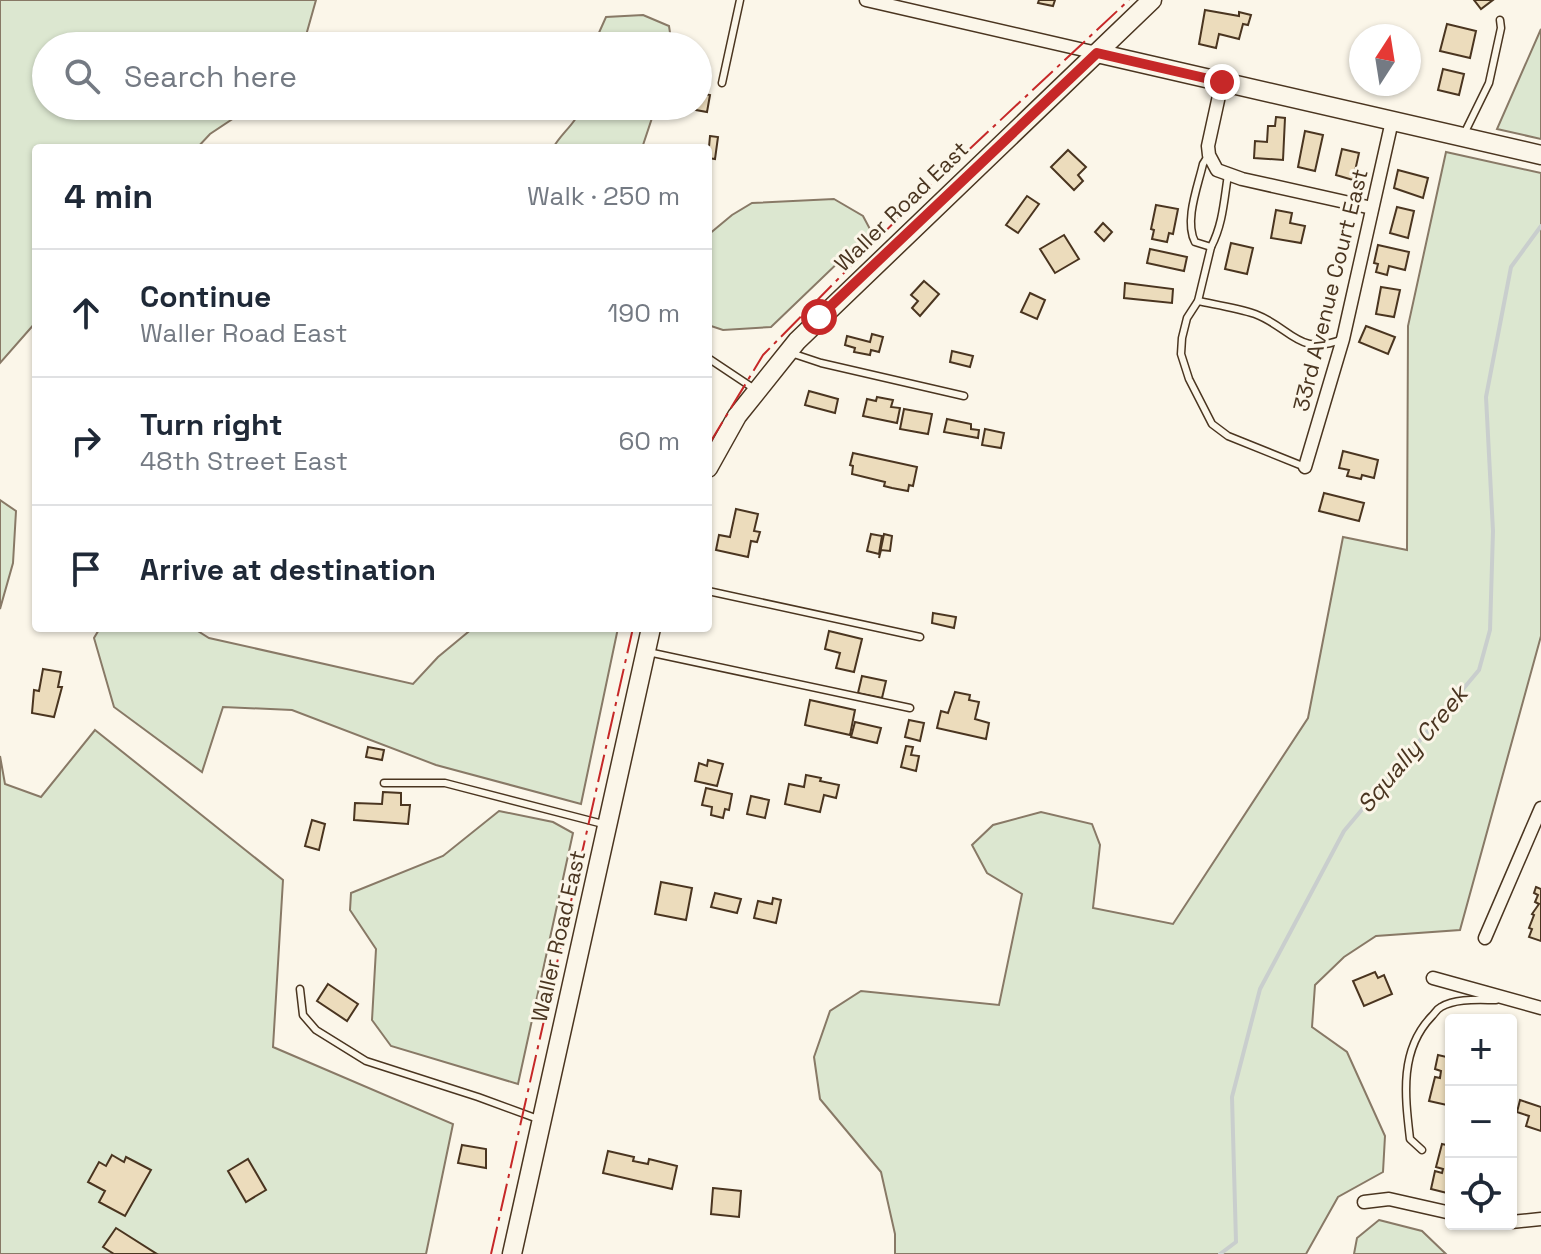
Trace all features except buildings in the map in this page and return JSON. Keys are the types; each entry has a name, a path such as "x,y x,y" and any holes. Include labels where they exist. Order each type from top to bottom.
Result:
{"street":[{"path":"866,0 1541,155"},
{"name":"Waller Road East","path":"712,460 756,390 819,317 1152,0"},
{"path":"1222,82 1209,136 1210,159 1217,170 1372,208"},
{"name":"33rd Avenue Court East","path":"1305,467 1343,339 1392,121"},
{"name":"Waller Road East","path":"512,1254 650,632"},
{"path":"1485,938 1541,808"},
{"path":"1433,978 1541,1008"},
{"path":"1364,1202 1389,1199 1445,1212"},
{"path":"1517,1221 1541,1219"}],"lane":[{"path":"722,83 740,0"},
{"path":"1468,138 1489,83 1500,20"},
{"path":"1210,159 1203,164 1191,234 1195,242 1211,247"},
{"path":"1228,175 1221,222 1211,247 1198,301 1187,318 1181,354 1189,379 1212,424 1228,436 1305,467"},
{"path":"1198,301 1256,315 1301,342 1315,346 1325,346 1343,339"},
{"path":"787,352 821,363 964,396"},
{"path":"712,361 756,390"},
{"path":"712,592 920,637"},
{"path":"645,651 910,708"},
{"path":"384,783 445,783 607,825"},
{"path":"300,989 303,1015 316,1030 366,1061 541,1121"},
{"path":"1422,1150 1410,1139 1406,1080 1410,1048 1424,1024 1441,1007 1472,1000 1512,1001"}],"green space":[{"path":"0,0 316,0 307,32 32,32 32,120 231,120 201,144 32,144 32,327 0,363"},
{"path":"643,15 669,26 670,32 599,32 606,17"},
{"path":"1541,29 1541,139 1497,129"},
{"path":"574,120 651,120 643,144 556,144"},
{"path":"1446,152 1541,173 1541,636 1460,930 1376,936 1344,957 1315,985 1312,1027 1347,1052 1385,1136 1383,1172 1338,1197 1306,1254 895,1254 895,1234 881,1172 820,1099 814,1057 830,1011 861,991 999,1005 1022,894 987,873 972,845 993,825 1041,812 1092,824 1100,845 1093,908 1173,924 1308,718 1343,537 1407,550 1408,326"},
{"path":"834,199 863,216 871,231 771,327 723,330 712,326 712,232 752,203"},
{"path":"0,500 16,511 13,563 0,609"},
{"path":"98,632 199,632 209,638 413,684 438,657 468,632 617,632 581,804 436,765 292,710 223,707 202,772 114,707 94,638"},
{"path":"95,730 283,880 273,1047 453,1124 426,1254 0,1254 0,756 5,784 41,797"},
{"path":"499,811 553,822 573,833 518,1084 391,1046 372,1020 376,949 350,910 351,893 443,856"},
{"path":"1379,1220 1422,1231 1446,1254 1354,1254 1357,1238"}],"waterway":[{"name":"Squally Creek","path":"1220,1254 1236,1242 1232,1097 1260,989 1344,831 1479,670 1490,630 1493,531 1486,397 1511,267 1541,226"}],"power":[{"path":"712,439 763,355 931,185 1129,0"},
{"path":"491,1254 632,632"}],"route":[{"path":"819,317 1097,53 1222,82"}]}
